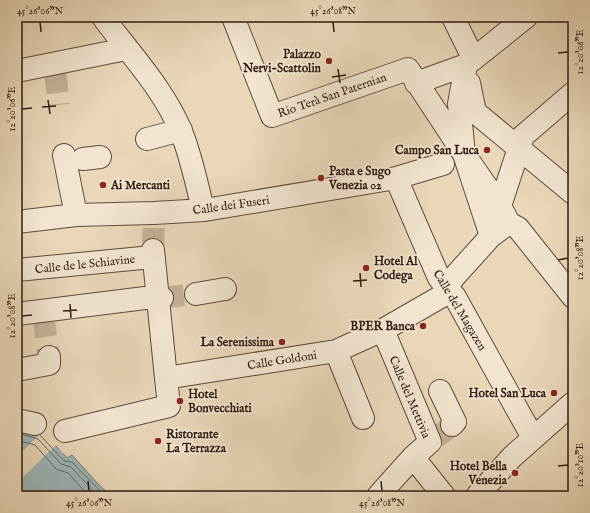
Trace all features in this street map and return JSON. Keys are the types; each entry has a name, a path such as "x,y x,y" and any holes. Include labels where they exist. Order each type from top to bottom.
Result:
{"street":[{"path":"103,17 126,49 157,86 181,130 194,171 203,210"},
{"name":"Rio Terà San Paternian","path":"233,17 272,116 408,69 416,83"},
{"path":"454,17 469,62 464,154 491,236 509,219 521,142 573,93"},
{"path":"416,83 469,62 526,17"},
{"path":"17,71 60,65 126,49"},
{"path":"416,83 467,108 521,142 543,168 571,190"},
{"path":"416,83 509,219 573,297"},
{"path":"147,139 181,130"},
{"path":"76,215 77,159"},
{"name":"Calle dei Fuseri","path":"17,222 76,215 154,216 203,210 396,178 443,164"},
{"name":"Calle del Magazen","path":"396,178 440,278 455,297 533,438"},
{"name":"Calle Goldoni","path":"166,378 336,351 383,330 442,296 447,286 491,236"},
{"name":"Calle de le Schiavine","path":"17,270 152,253 160,298"},
{"path":"196,294 225,289"},
{"path":"17,314 43,313 144,298 160,298 169,406 65,431"},
{"name":"Calle del Mettivia","path":"378,496 413,457 440,435 383,330"},
{"path":"336,351 363,418"},
{"path":"17,370 49,364 49,357"},
{"path":"440,391 455,422 440,435"},
{"path":"476,496 512,457 573,403"},
{"path":"413,457 444,496"}],"water":[{"path":"17,424 43,431 67,458 72,455 111,496 17,496"}],"pier":[{"path":"40,428 57,443 64,451 63,454 56,445 17,483 17,457 43,431"}],"tunnel":[{"path":"55,71 59,105"},
{"path":"153,250 154,219"},
{"path":"162,298 196,294"},
{"path":"43,315 49,357"},
{"path":"436,438 452,425"}],"place":[{"name":"Palazzo Nervi-Scattolin","path":"329,61"},
{"name":"Campo San Luca","path":"487,150"},
{"name":"Pasta e Sugo Venezia 02","path":"321,178"},
{"name":"Ai Mercanti","path":"103,185"},
{"name":"Hotel Al Codega","path":"366,268"},
{"name":"BPER Banca","path":"423,326"},
{"name":"La Serenissima","path":"282,342"},
{"name":"Hotel San Luca","path":"554,393"},
{"name":"Hotel Bonvecchiati","path":"180,401"},
{"name":"Ristorante La Terrazza","path":"158,441"},
{"name":"Hotel Bella Venezia","path":"515,473"}]}
